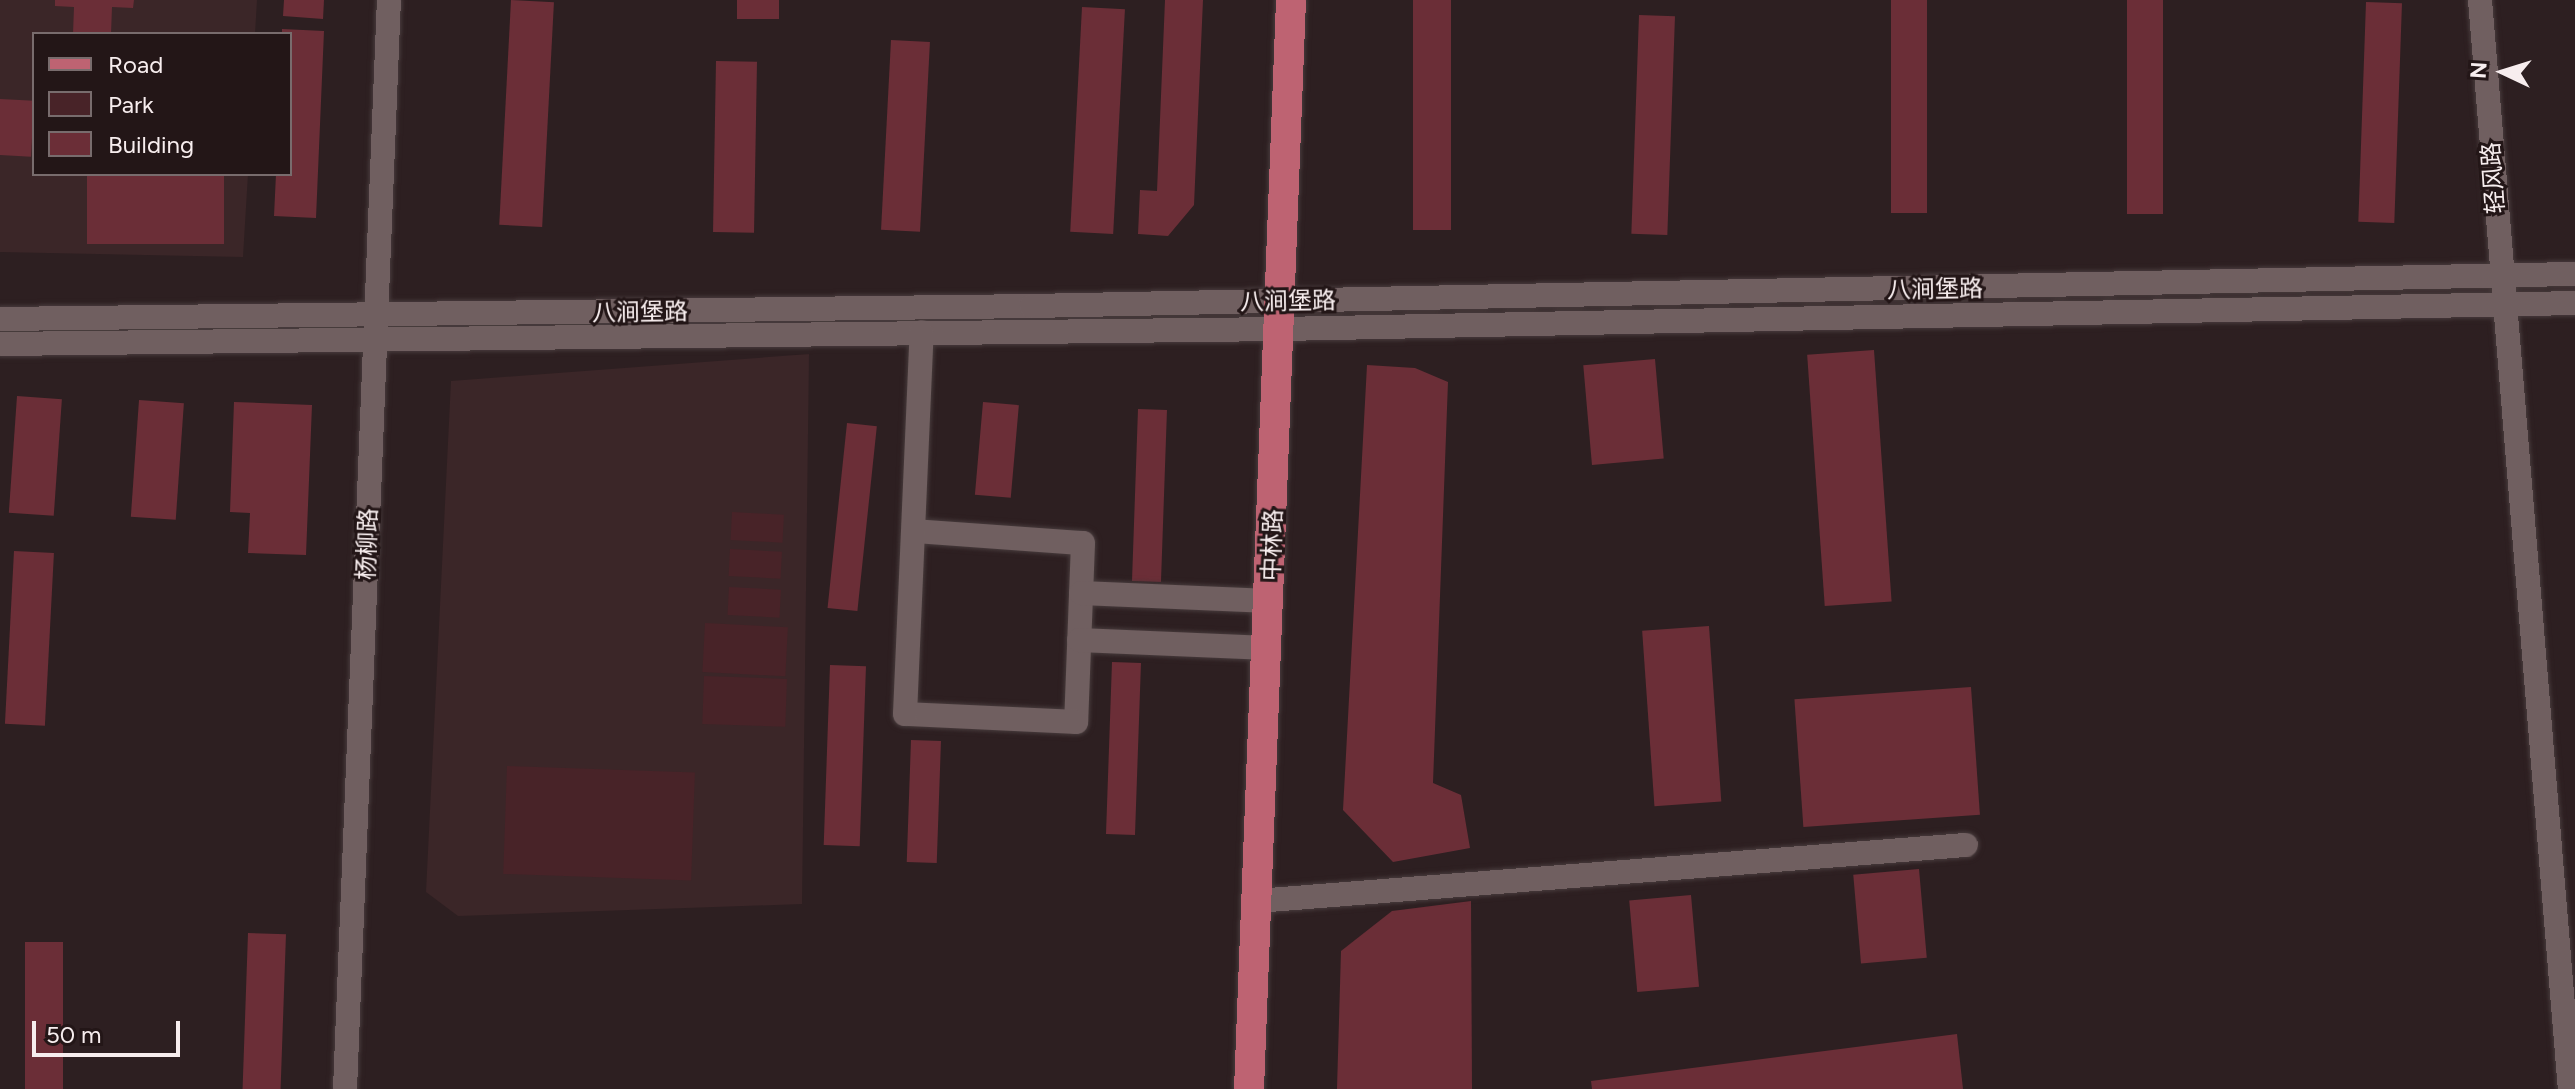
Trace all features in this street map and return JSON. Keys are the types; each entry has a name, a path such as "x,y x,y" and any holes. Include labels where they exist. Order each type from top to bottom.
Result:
{"main road":[{"name":"中林路","path":"1249,1089 1282,315 1291,0"}],"street":[{"name":"杨柳路","path":"345,1089 389,0"},
{"name":"轻风路","path":"2480,0 2500,278 2570,1089"},
{"name":"八涧堡路","path":"0,319 374,327 922,332 1282,315 2575,274"},
{"name":"八涧堡路","path":"0,344 374,327 1282,315 2503,307 2575,303"},
{"path":"914,531 1083,543 1076,722 905,714 922,332"},
{"path":"1081,593 1270,601"},
{"path":"1079,640 1268,648"},
{"path":"1257,901 1966,845"}],"shaded area":[{"path":"0,0 257,0 255,32 32,32 32,176 248,176 243,257 0,252"},
{"path":"809,354 802,904 458,916 426,892 451,381"}],"green space":[{"path":"732,512 784,515 782,543 731,540"},
{"path":"730,549 782,552 781,579 729,576"},
{"path":"729,587 781,590 779,618 728,615"},
{"path":"705,623 788,627 785,676 702,672"},
{"path":"704,676 787,679 785,727 702,724"},
{"path":"507,766 695,773 691,880 503,874"}],"building":[{"path":"55,0 134,0 133,8 112,7 111,32 73,32 74,7 55,6"},
{"path":"284,0 324,0 323,19 283,16"},
{"path":"511,0 554,2 542,227 499,225"},
{"path":"737,0 779,0 779,19 737,19"},
{"path":"1165,0 1203,0 1194,205 1168,236 1138,234 1140,190 1157,191"},
{"path":"1413,0 1451,0 1451,230 1413,230"},
{"path":"1891,0 1927,0 1927,213 1891,213"},
{"path":"2127,0 2163,0 2163,214 2127,214"},
{"path":"2366,2 2402,3 2394,223 2358,222"},
{"path":"1082,7 1125,9 1113,234 1070,232"},
{"path":"1639,15 1675,16 1667,235 1631,234"},
{"path":"282,29 324,31 316,218 274,216 276,176 292,176 292,32 282,32"},
{"path":"891,40 930,42 920,232 881,230"},
{"path":"716,61 757,62 754,233 713,232"},
{"path":"0,99 32,101 31,157 0,155"},
{"path":"87,176 224,176 224,244 87,244"},
{"path":"1874,350 1892,601 1825,606 1807,355"},
{"path":"1655,359 1664,459 1592,465 1583,365"},
{"path":"1367,365 1415,368 1448,382 1433,783 1461,795 1470,848 1393,862 1343,810"},
{"path":"17,396 62,399 54,516 9,513"},
{"path":"139,400 184,403 176,520 131,517"},
{"path":"234,402 312,405 306,555 248,553 250,513 230,512"},
{"path":"983,402 1019,405 1011,498 975,495"},
{"path":"1138,409 1167,410 1161,582 1132,581"},
{"path":"847,423 877,426 857,611 828,608"},
{"path":"14,551 54,553 45,726 5,724"},
{"path":"1709,626 1721,802 1654,806 1642,631"},
{"path":"1112,662 1141,663 1135,835 1106,834"},
{"path":"830,665 866,666 860,846 824,845"},
{"path":"1971,687 1980,815 1803,827 1794,699"},
{"path":"911,740 941,741 937,863 907,862"},
{"path":"1919,869 1927,958 1861,963 1853,875"},
{"path":"1691,895 1699,987 1637,992 1629,900"},
{"path":"1471,901 1472,1089 1337,1089 1341,951 1392,911"},
{"path":"248,933 286,934 281,1089 243,1089"},
{"path":"25,942 63,942 63,1089 25,1089"},
{"path":"1957,1034 1963,1089 1592,1089 1591,1081"}]}
